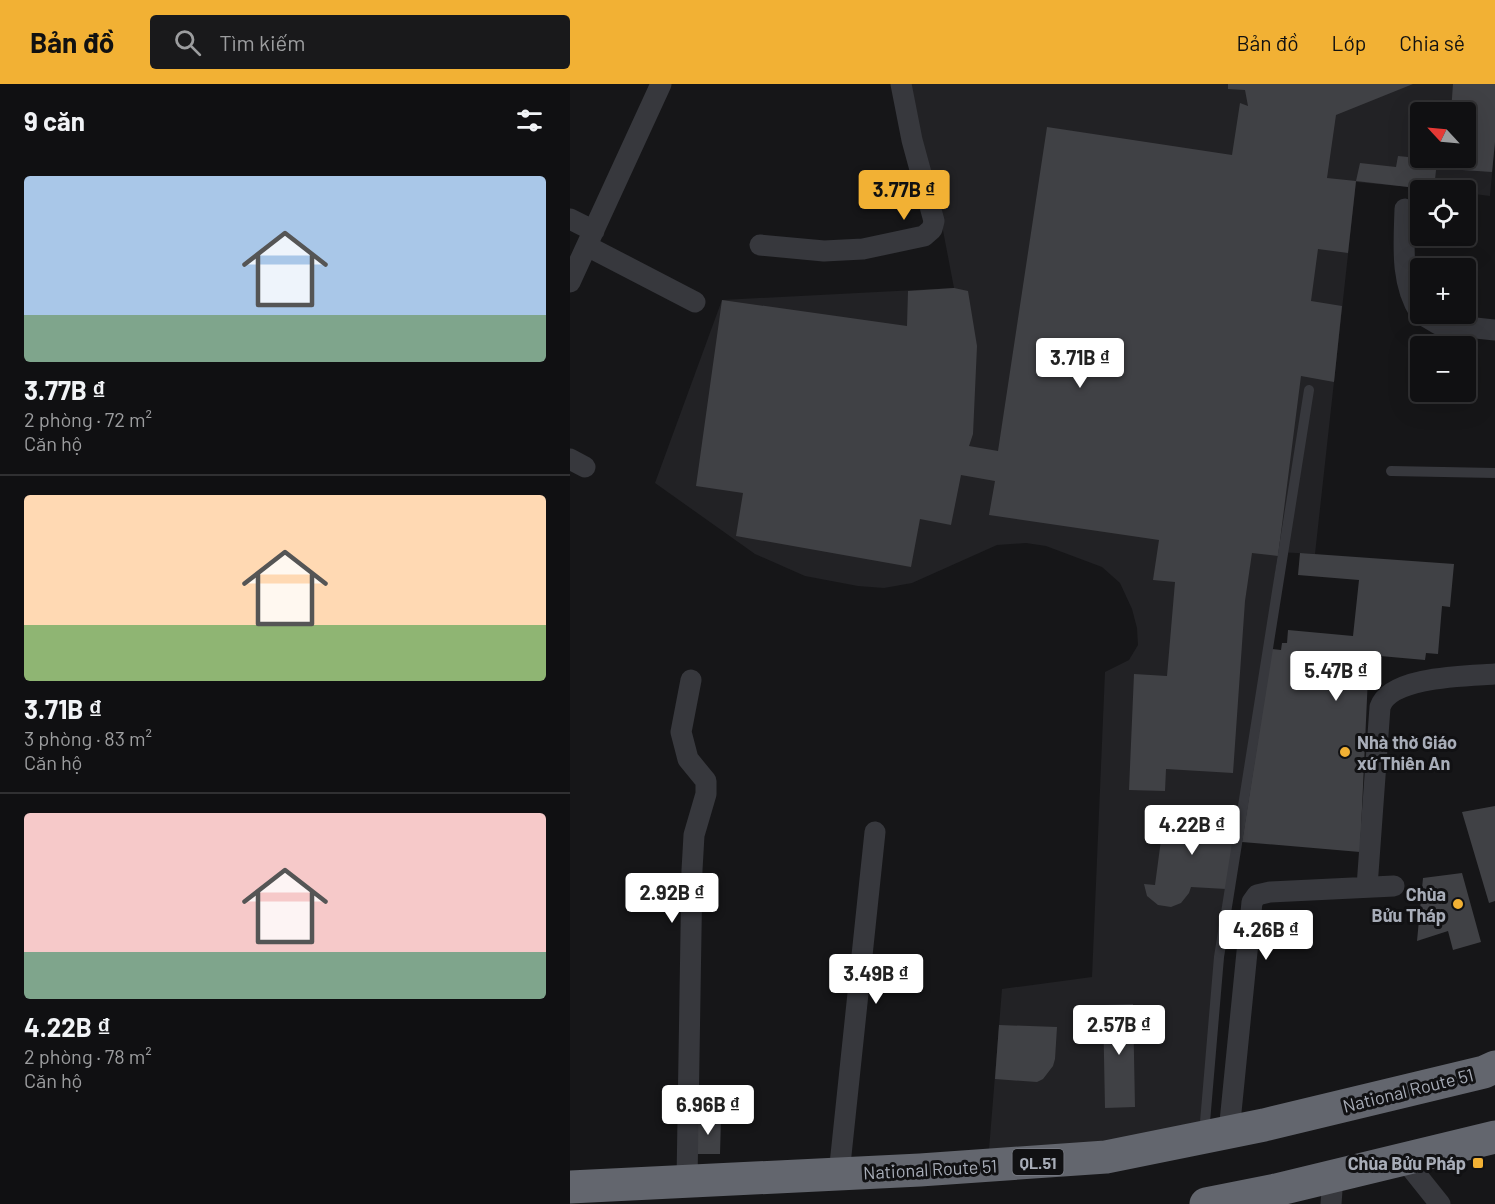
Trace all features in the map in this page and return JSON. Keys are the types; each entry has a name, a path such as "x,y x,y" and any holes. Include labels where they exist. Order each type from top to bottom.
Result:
{"highway":[{"name":"National Route 51","path":"570,1186 839,1174 1106,1157 1217,1135 1473,1075 1495,1067"},
{"path":"1206,1204 1332,1190 1404,1159 1495,1137"}],"street":[{"path":"570,282 661,84"},
{"path":"760,245 824,251 863,249 924,236 932,230 934,221 912,140 901,84"},
{"path":"1405,209 1404,257 1410,287"},
{"path":"570,219 591,239 695,302"},
{"path":"1438,324 1495,330"},
{"path":"1367,888 1380,707 1383,699 1389,693 1430,680 1495,674"},
{"path":"687,1181 692,870 694,835 706,794 705,781 688,759 681,732 691,680"},
{"path":"839,1174 874,832"},
{"path":"1217,1135 1252,902 1257,895 1270,892 1394,886"},
{"path":"1404,1159 1440,1204"}],"lane":[{"path":"1217,1135 1219,957 1308,390"},
{"path":"1391,471 1495,473"}],"shaded area":[{"path":"909,84 1495,84 1495,142 1490,196 1476,194 1476,180 1410,180 1410,187 1356,182 1315,554 1278,552 1199,1144 988,1162 1002,989 1092,977 1105,672 1129,660 1138,645 1137,628 1132,609 1120,583 1102,567 1046,546 1026,543 997,545 912,583 884,588 858,586 805,576 755,554 655,483 722,300 954,288 941,220"}],"building":[{"path":"1228,84 1413,84 1336,115 1327,178 1356,181 1348,253 1318,249 1311,301 1342,306 1334,382 1301,376 1278,556 1252,553 1245,601 1233,773 1166,769 1165,791 1129,790 1134,674 1167,676 1175,582 1153,580 1159,540 989,515 995,481 961,475 951,525 920,519 911,567 736,536 743,493 696,486 722,300 907,326 908,291 954,288 968,291 977,346 973,434 969,446 998,451 1047,127 1232,155 1240,103 1248,106 1245,90 1228,89"},
{"path":"1453,84 1495,84 1495,142 1492,172 1447,169 1476,168 1476,102 1452,102"},
{"path":"1398,156 1410,157 1410,168 1436,168 1435,180 1410,180 1410,187 1356,181 1360,163 1396,167"},
{"path":"1300,553 1454,564 1450,607 1442,606 1438,654 1426,653 1425,660 1369,655 1360,852 1242,842 1272,649 1281,650 1282,643 1287,643 1288,630 1353,636 1359,580 1298,575"},
{"path":"1495,806 1495,901 1489,903 1462,812"},
{"path":"1165,810 1237,820 1226,889 1191,887 1181,903 1171,907 1158,905 1147,896 1144,884 1155,885"},
{"path":"1462,873 1481,942 1453,950 1448,931 1417,941 1423,878"},
{"path":"1133,1004 1135,1107 1105,1108 1103,1005"},
{"path":"999,1025 1057,1027 1055,1059 1053,1066 1043,1079 1037,1082 995,1079"},
{"path":"695,1118 721,1118 720,1154 694,1154"}],"place":[{"name":"Nhà thờ Giáo xứ Thiên An","path":"1345,752"},
{"name":"Chùa Bửu Tháp","path":"1458,904"},
{"name":"Chùa Bửu Pháp","path":"1478,1163"}]}
